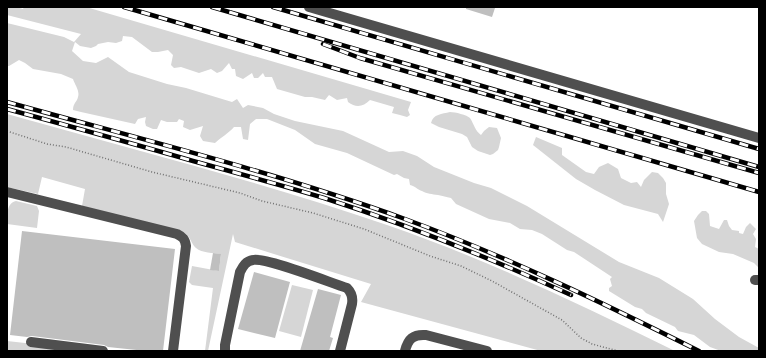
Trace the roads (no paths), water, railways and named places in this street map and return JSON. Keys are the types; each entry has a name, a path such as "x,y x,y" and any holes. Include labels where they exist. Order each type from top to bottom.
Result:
{"lane":[{"path":"309,7 759,138"},
{"path":"7,192 182,236 185,240 186,246 173,351"},
{"path":"225,351 240,272 243,266 248,262 257,259 281,265 347,288 353,299 340,351"},
{"path":"405,351 411,338 420,334 426,334 487,351"},
{"path":"31,342 103,351"}],"railway":[{"path":"124,7 759,192"},
{"path":"212,7 759,167"},
{"path":"273,7 759,149"},
{"path":"323,44 360,58 759,173"},
{"path":"7,102 257,171 405,219 517,264 627,315 699,351"},
{"path":"7,109 324,198 387,219 449,243 571,295"}]}
